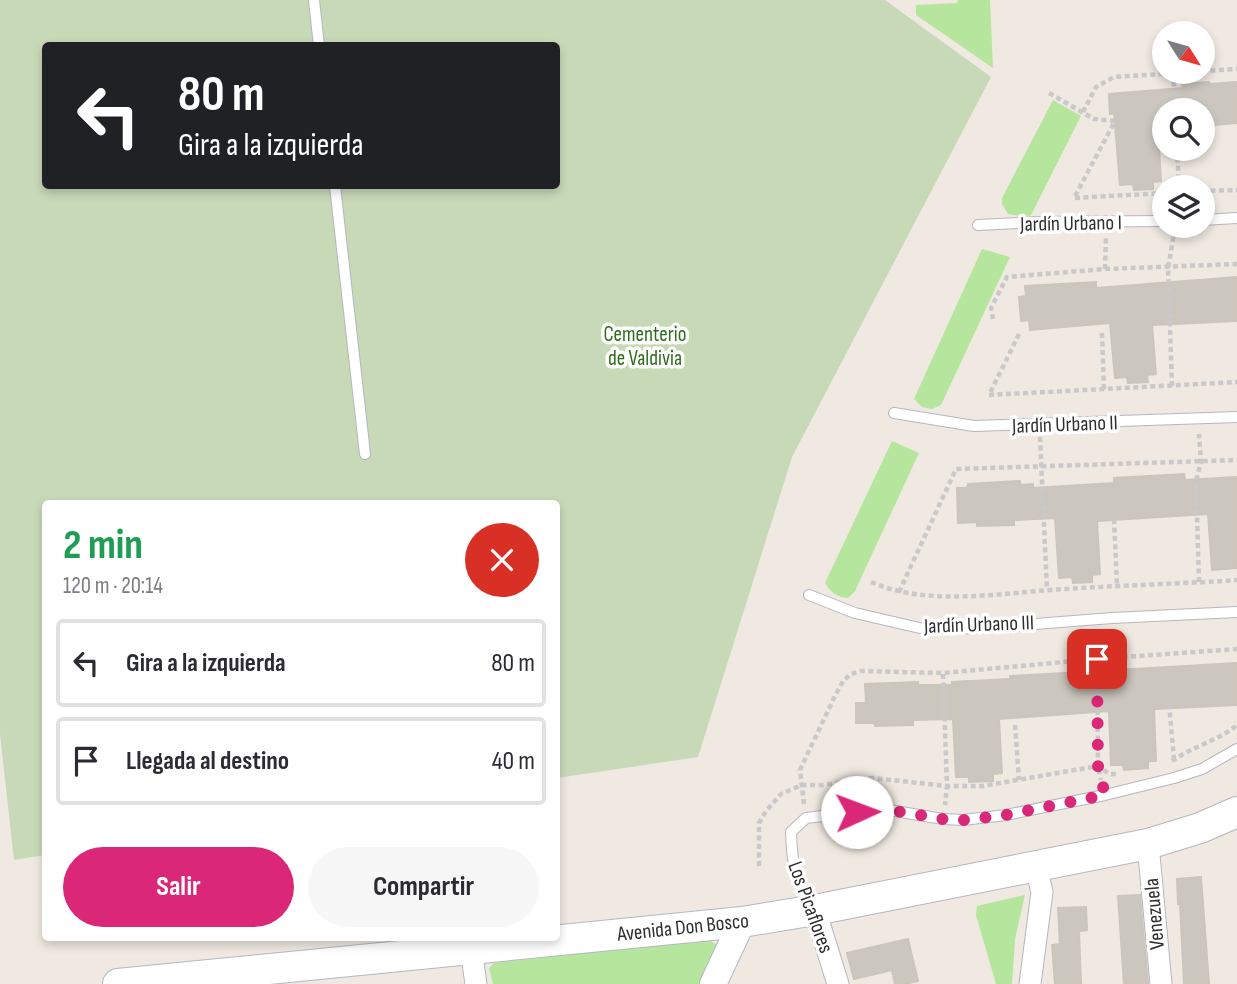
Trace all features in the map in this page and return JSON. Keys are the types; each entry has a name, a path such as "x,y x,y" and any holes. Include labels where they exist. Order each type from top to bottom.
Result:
{"main road":[{"name":"Avenida Don Bosco","path":"560,940 742,922 816,910 1148,844 1200,828 1237,812"},
{"name":"Avenida Don Bosco","path":"118,984 291,976 370,954 471,949 551,941"}],"street":[{"name":"Venezuela","path":"1148,844 1161,984"},
{"path":"1030,984 1042,892 1035,867"},
{"name":"Los Picaflores","path":"816,910 838,984"},
{"path":"713,984 742,922"},
{"path":"471,949 476,984"}],"lane":[{"path":"314,0 319,42"},
{"path":"335,189 365,454"},
{"path":"1215,219 1237,218"},
{"name":"Jardín Urbano I","path":"978,225 1152,221"},
{"name":"Jardín Urbano II","path":"894,413 974,426 1237,417"},
{"name":"Jardín Urbano III","path":"809,595 855,613 924,629 982,628 1237,612"},
{"path":"806,818 883,809 963,820 1006,815 1174,778 1202,769 1237,749"},
{"name":"Los Picaflores","path":"806,818 791,832 792,859 802,892 816,910"}],"path":[{"path":"1215,70 1237,69"},
{"path":"1083,113 1096,87 1114,77 1152,74"},
{"path":"1049,93 1094,120 1115,121 1074,198 1152,194"},
{"path":"1215,191 1237,190"},
{"path":"1105,269 1106,222"},
{"path":"1172,386 1168,268 1173,238"},
{"path":"993,319 991,308 1007,277 1105,269 1237,264"},
{"path":"1102,333 1104,389"},
{"path":"1019,334 989,394 1237,382"},
{"path":"1199,419 1201,462 1196,481 1199,582"},
{"path":"1039,425 1047,590"},
{"path":"899,592 957,469 1237,460"},
{"path":"1114,519 1118,585"},
{"path":"871,582 899,592 958,597 1118,585 1237,580"},
{"path":"806,818 800,770 843,681 851,674 862,671 943,673 1237,649"},
{"path":"1097,659 1098,766 1105,795"},
{"path":"943,673 947,786"},
{"path":"1169,704 1174,778"},
{"path":"1015,725 1019,780"},
{"path":"1163,767 1237,725"},
{"path":"759,866 759,823 781,794 802,785 873,778 947,786 983,786 1098,766 1109,774 1119,774"}],"green space":[{"name":"Cementerio de Valdivia","path":"0,0 885,0 991,77 792,457 698,757 560,778 560,500 42,500 42,855 14,860 0,734"},
{"path":"958,0 990,0 993,68 916,15 916,5 957,3"},
{"path":"1053,100 1081,116 1031,215 1026,217 1008,214 1002,204 1002,198"},
{"path":"982,249 1010,257 941,405 932,409 922,407 914,399"},
{"path":"892,441 919,453 855,591 848,598 841,597 832,592 825,583"},
{"path":"1025,895 1015,939 1012,984 996,984 976,915 977,906"},
{"path":"706,939 716,944 701,984 493,984 489,968 494,963"}],"building":[{"path":"1237,82 1237,123 1215,125 1215,98 1152,98 1152,161 1160,161 1161,175 1152,175 1152,189 1134,190 1133,184 1120,185 1114,113 1110,114 1109,94 1183,88 1182,84"},
{"path":"1237,277 1237,321 1152,325 1156,374 1147,375 1148,382 1128,383 1127,377 1115,378 1110,323 1030,330 1029,320 1021,321 1019,297 1026,296 1025,286 1096,282 1096,288"},
{"path":"1184,474 1185,480 1237,477 1237,568 1212,570 1208,514 1097,521 1100,574 1092,575 1092,582 1073,583 1072,577 1059,578 1055,518 1014,520 1014,525 977,526 977,522 958,523 957,488 967,488 968,484 1020,481 1020,485 1033,484 1033,488 1114,483 1114,478"},
{"path":"1237,663 1237,705 1154,709 1156,761 1148,761 1148,768 1124,770 1123,765 1111,765 1109,711 999,719 1002,773 993,774 993,781 969,782 969,777 956,777 953,719 913,720 913,725 875,726 875,723 856,723 856,703 866,703 865,684 918,682 918,685 952,685 952,682 1010,679 1010,676"},
{"path":"1201,877 1209,984 1184,984 1177,879"},
{"path":"1140,895 1148,984 1124,984 1118,896"},
{"path":"1086,907 1087,930 1079,931 1081,984 1055,984 1052,945 1060,944 1058,908"},
{"path":"908,939 918,981 895,984 892,970 854,979 847,953"}],"route":[{"path":"857,812 883,809 963,820 1006,815 1105,795 1098,766 1097,659"}]}
